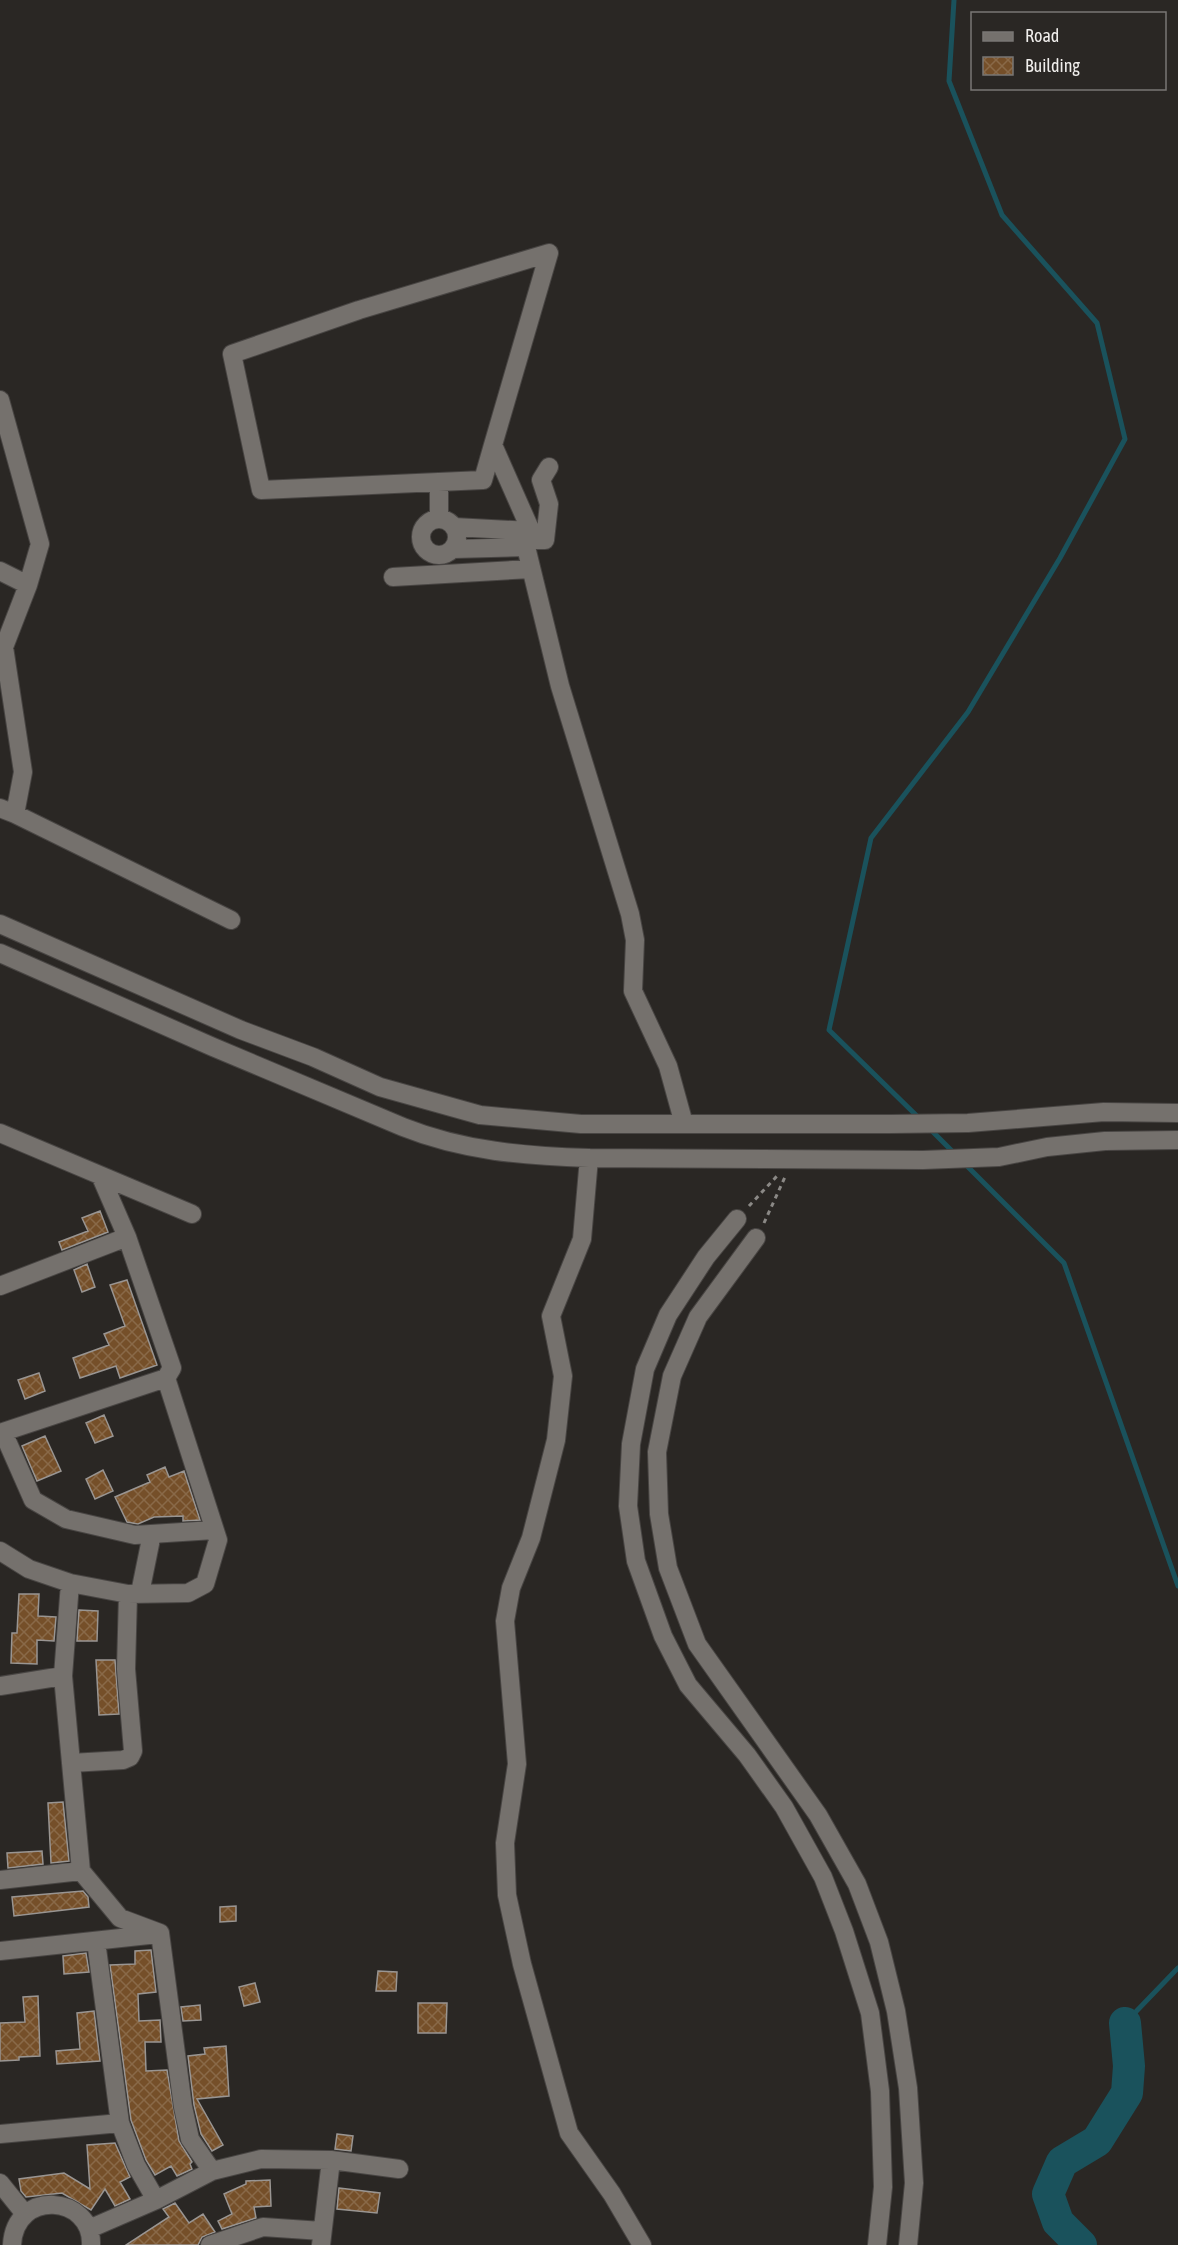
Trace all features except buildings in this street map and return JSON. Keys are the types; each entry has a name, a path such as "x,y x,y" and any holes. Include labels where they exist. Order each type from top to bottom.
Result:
{"street":[{"path":"549,253 494,445 483,480 261,490 232,354 359,310 549,253"},
{"path":"0,403 40,544 28,585 2,647 23,772 8,811 231,920"},
{"path":"494,445 528,539 531,569 560,686 630,914 635,940 633,991 668,1066 684,1124"},
{"path":"528,539 453,549 442,555 436,555 426,549 422,532 424,527 434,520 528,539 545,540 549,504 542,480 549,467"},
{"path":"439,482 447,523 457,538 453,549"},
{"path":"393,577 531,569"},
{"path":"0,571 28,585"},
{"path":"0,924 241,1030 313,1057 380,1087 480,1115 581,1124 968,1124 1104,1112 1178,1113"},
{"path":"0,953 303,1085 429,1137 482,1150 537,1157 924,1160 999,1157 1047,1146 1094,1142 1178,1140"},
{"path":"0,1133 192,1214"},
{"path":"589,1158 582,1239 551,1316 563,1376 556,1440 531,1538 511,1588 504,1621 517,1764 505,1843 507,1895 522,1964 569,2133 612,2194 642,2245"},
{"path":"101,1177 127,1237 172,1368 166,1378 1,1433 33,1500 66,1519 135,1535 214,1530"},
{"path":"737,1219 706,1257 668,1315 645,1368 632,1444 628,1506 636,1561 663,1636 688,1685 747,1755 784,1807 823,1877 844,1931 870,2013 880,2091 884,2187 877,2245"},
{"path":"0,1286 127,1237"},
{"path":"756,1238 698,1317 672,1376 657,1452 659,1514 668,1568 697,1644 818,1815 857,1884 879,1942 896,2011 908,2088 914,2182 908,2245"},
{"path":"0,1551 29,1569 70,1583 134,1593 188,1593 205,1584 218,1540 166,1378"},
{"path":"71,1763 123,1760 130,1757 133,1751 126,1670 134,1593 152,1534"},
{"path":"70,1583 63,1676 81,1871 120,1918 160,1933"},
{"path":"0,1686 63,1676"},
{"path":"0,1880 81,1871"},
{"path":"0,1951 160,1933"},
{"path":"160,1933 183,2107 190,2139 212,2170"},
{"path":"96,1941 120,2123 136,2165 156,2200"},
{"path":"0,2134 120,2123"},
{"path":"12,2245 13,2233 25,2214 37,2206 51,2204 64,2206 81,2217 90,2237 212,2170 261,2159 331,2160 399,2169"},
{"path":"210,2245 263,2226 322,2238 331,2160"},
{"path":"0,2183 25,2214"}],"path":[{"path":"737,1219 793,1160"},
{"path":"756,1238 793,1160"}],"waterway":[{"path":"919,1118 829,1030 871,838 968,712 1060,558 1125,439 1097,323 1002,215 949,81 954,0"},
{"path":"930,1129 955,1154"},
{"path":"964,1163 1064,1263 1178,1586"},
{"path":"1125,2023 1178,1968"},
{"path":"1081,2245 1058,2222 1048,2194 1062,2162 1097,2141 1127,2093 1129,2066 1125,2023"}]}
